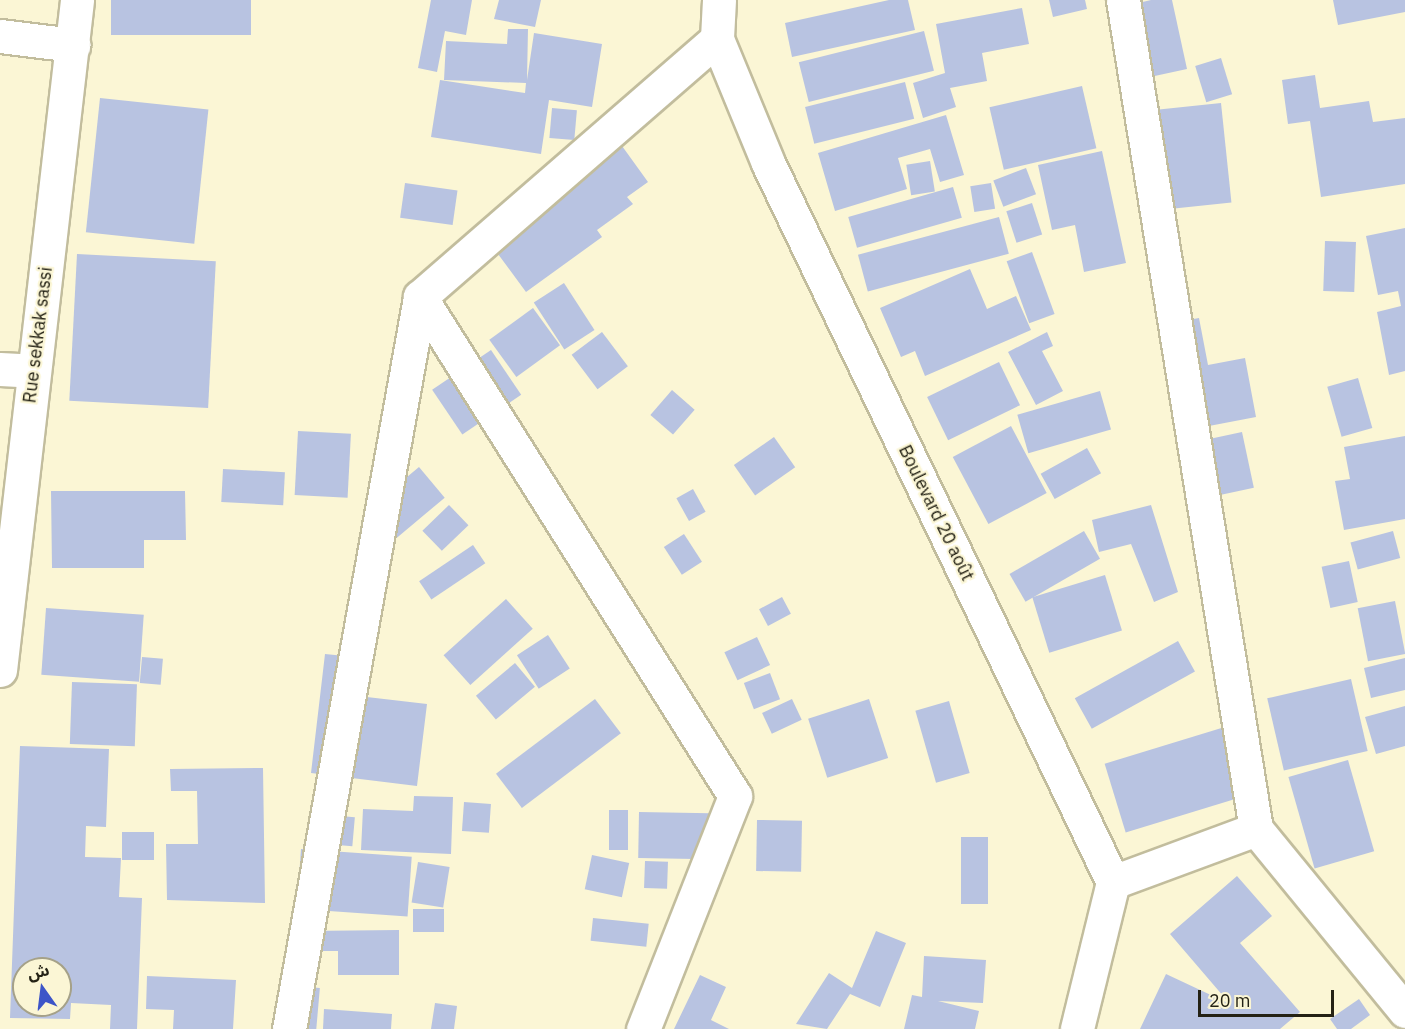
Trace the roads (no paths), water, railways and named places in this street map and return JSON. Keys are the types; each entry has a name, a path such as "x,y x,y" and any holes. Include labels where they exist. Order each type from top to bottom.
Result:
{"street":[{"name":"Rue sekkak sassi","path":"0,670 77,0"},
{"name":"Boulevard 20 août","path":"719,0 717,39 768,163 1113,882"},
{"path":"1123,0 1256,829 1405,1011"},
{"path":"0,36 73,45"},
{"path":"289,1029 420,297 717,39"},
{"path":"420,297 735,796 643,1029"},
{"path":"0,369 33,371"},
{"path":"1077,1029 1113,882 1256,829"}]}
